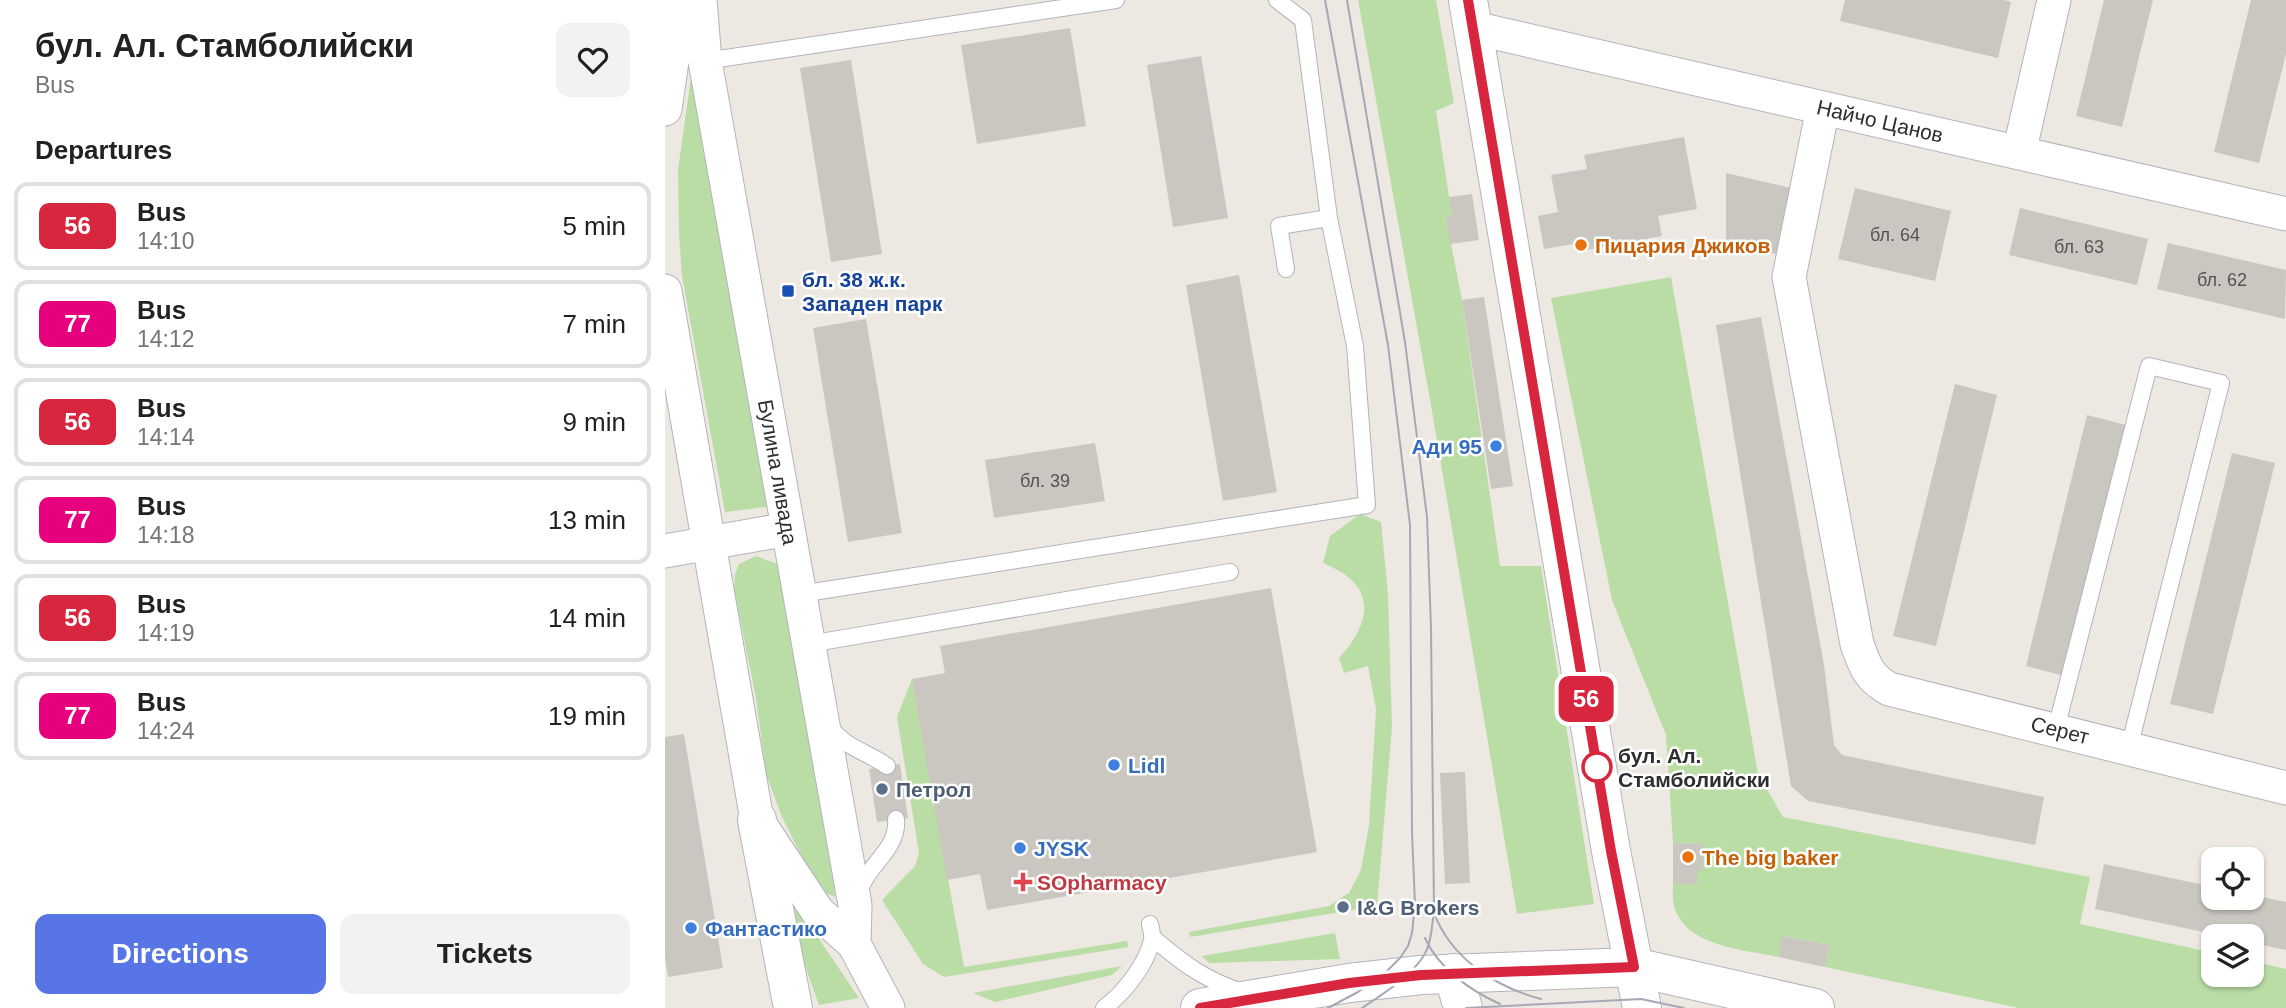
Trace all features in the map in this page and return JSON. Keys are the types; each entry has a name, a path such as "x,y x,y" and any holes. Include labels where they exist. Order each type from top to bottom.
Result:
{"street":[{"path":"665,110 681,0"},
{"name":"Булина ливада","path":"700,0 705,61 855,905 854,944"},
{"path":"2019,153 2054,0"},
{"path":"1471,14 1611,851 1642,1008"},
{"name":"Найчо Цанов","path":"1471,14 1823,108 2286,214"},
{"name":"Серет","path":"1823,108 1789,277 1857,644 1865,666 1874,680 1889,689 2286,788"},
{"name":"Булина ливада","path":"665,292 757,820 818,912 854,944 888,1008"},
{"path":"665,551 788,529"},
{"path":"757,820 793,1008"},
{"path":"1200,1008 1349,983 1458,990 1634,967 1815,1008"}],"lane":[{"path":"705,61 1116,0"},
{"path":"800,594 1367,505 1355,346 1329,218 1303,20 1277,0"},
{"path":"1286,269 1279,226 1329,218"},
{"path":"2056,729 2149,366 2221,383 2129,748"},
{"path":"809,644 1230,572"},
{"path":"822,717 840,739 854,750 887,766"},
{"path":"855,905 862,881 894,839 896,819"},
{"path":"1104,1008 1131,981 1151,931 1189,969 1217,984 1261,998"}],"green space":[{"path":"1358,0 1436,0 1454,103 1436,111 1452,216 1446,218 1462,300 1500,566 1541,566 1594,904 1517,914 1432,411"},
{"path":"691,77 774,506 725,512 682,276 678,170"},
{"path":"1671,277 1758,774 1783,817 2090,877 2080,924 2201,950 2201,987 2264,987 2264,964 2286,969 2286,1008 2019,1008 1825,967 1830,945 1783,936 1778,957 1717,944 1690,930 1680,920 1673,903 1673,884 1697,884 1697,871 1703,871 1703,844 1673,843 1666,735 1612,600 1551,298"},
{"path":"1360,514 1381,522 1388,595 1392,727 1377,906 1190,937 1189,932 1329,906 1349,893 1361,870 1369,825 1376,709 1368,666 1344,673 1339,658 1359,629 1364,607 1357,586 1345,575 1323,563 1330,536"},
{"path":"756,556 775,563 785,572 833,866 835,897 823,892 802,857 782,817 766,774 756,698 734,589 739,564"},
{"path":"912,679 964,967 1127,941 1128,947 944,977 923,964 882,900 915,866 919,853 897,717"},
{"path":"786,890 859,998 819,1005 798,946"},
{"path":"1335,933 1340,959 1209,963 1202,956"},
{"path":"1122,966 1112,975 995,1002 973,993"}],"building":[{"path":"1845,0 2011,2 1998,58 1840,21"},
{"path":"2104,0 2153,0 2122,127 2076,116"},
{"path":"2251,0 2286,0 2286,54 2259,163 2214,152"},
{"path":"1070,28 1086,126 977,144 961,45"},
{"path":"1201,56 1228,218 1173,227 1147,65"},
{"path":"851,60 882,254 831,262 800,68"},
{"path":"1684,137 1697,209 1658,216 1662,236 1576,252 1574,244 1544,249 1538,216 1558,212 1551,175 1587,169 1584,155"},
{"path":"1726,173 1799,190 1784,256 1726,242"},
{"path":"1855,188 1951,211 1935,281 1838,259"},
{"path":"1472,194 1479,240 1450,244 1446,217 1452,216 1449,197"},
{"path":"2020,208 2148,239 2137,285 2009,255"},
{"path":"2168,243 2286,270 2285,319 2157,289"},
{"path":"1239,275 1277,492 1223,501 1186,285"},
{"path":"1484,297 1513,486 1491,489 1462,300"},
{"path":"1761,317 1824,665 1834,745 1842,755 2044,797 2035,845 1808,801 1791,786 1716,325"},
{"path":"866,319 902,533 848,542 813,328"},
{"path":"1955,384 1997,395 1936,646 1893,636"},
{"path":"2087,415 2130,426 2068,677 2026,666"},
{"path":"1095,443 1105,501 994,518 985,460"},
{"path":"2232,453 2275,463 2213,714 2170,704"},
{"name":"Lidl","path":"1271,588 1317,852 987,910 980,874 947,880 912,679 945,673 940,646"},
{"path":"684,734 723,968 668,977 665,958 665,737"},
{"path":"900,764 908,818 877,822 869,769"},
{"path":"1465,772 1470,883 1445,884 1440,773"},
{"name":"The big baker","path":"1673,843 1703,844 1703,871 1697,871 1697,884 1673,884"},
{"path":"2104,864 2201,884 2201,910 2264,910 2264,897 2286,902 2286,950 2264,945 2264,924 2201,924 2201,932 2095,909"},
{"path":"1782,936 1830,945 1825,967 1778,957"}],"tram line":[{"path":"1325,0 1388,345 1410,525 1415,905 1412,933 1400,958 1358,992 1328,1008"},
{"path":"1347,0 1405,342 1427,517 1431,628 1434,911 1431,935 1427,949 1416,966 1399,982 1362,1008"},
{"path":"1434,913 1451,944 1463,957 1507,987 1541,999"},
{"path":"1425,938 1447,969 1478,992 1500,1004"},
{"path":"1466,1008 1641,999 1684,1008"}],"bus line":[{"name":"56","path":"1200,1008 1349,983 1421,975 1634,967 1611,851 1468,0"}],"place":[{"name":"Пицария Джиков","path":"1581,245"},
{"name":"бл. 38 ж.к. Западен парк","path":"788,291"},
{"name":"Ади 95","path":"1496,446"},
{"name":"Lidl","path":"1114,765"},
{"name":"бул. Ал. Стамболийски","path":"1597,767"},
{"name":"Петрол","path":"882,789"},
{"name":"JYSK","path":"1020,848"},
{"name":"The big baker","path":"1688,857"},
{"name":"SOpharmacy","path":"1023,882"},
{"name":"I&G Brokers","path":"1343,907"},
{"name":"Фантастико","path":"691,928"}]}
